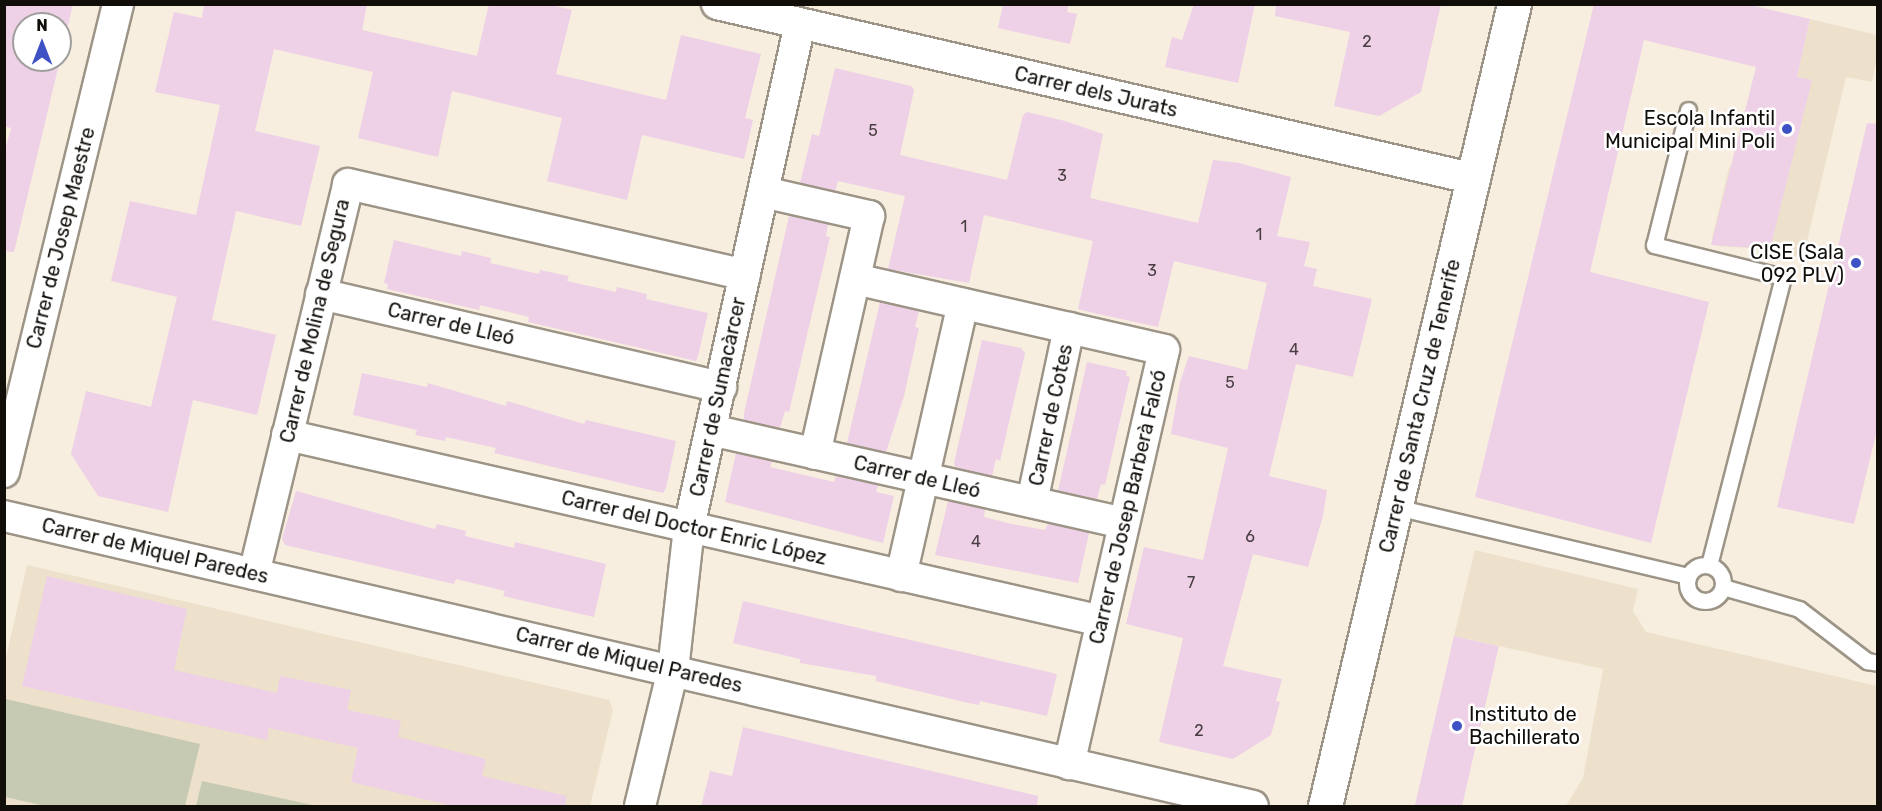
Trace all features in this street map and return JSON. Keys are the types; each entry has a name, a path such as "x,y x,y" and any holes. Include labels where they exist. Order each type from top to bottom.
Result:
{"street":[{"name":"Carrer de Josep Maestre","path":"4,472 118,4"},
{"name":"Carrer dels Jurats","path":"717,4 1474,179"},
{"name":"Carrer de Santa Cruz de Tenerife","path":"1325,807 1514,4"},
{"name":"Carrer de Sumacàrcer","path":"640,807 673,670 689,527 800,24"},
{"name":"Carrer de Molina de Segura","path":"254,574 348,184 745,275"},
{"path":"763,192 869,216 815,454"},
{"name":"Carrer de Josep Barberà Falcó","path":"855,279 1164,350 1069,764"},
{"name":"Carrer de Lleó","path":"321,294 721,387"},
{"path":"901,576 963,304"},
{"name":"Carrer de Cotes","path":"1032,502 1069,328"},
{"name":"Carrer de Lleó","path":"711,430 1124,523"},
{"name":"Carrer del Doctor Enric López","path":"287,435 1101,621"},
{"name":"Carrer de Miquel Paredes","path":"4,516 673,670 1253,807"}],"lane":[{"path":"1688,110 1654,245 1783,277 1709,565"},
{"path":"1396,507 1688,576"},
{"path":"1709,565 1720,573 1723,587 1714,598 1700,600 1688,592 1688,576 1695,567 1709,565"},
{"path":"1723,587 1799,609 1867,660 1878,663"}],"shaded area":[{"name":"Escola Infantil Municipal Mini Poli","path":"1810,19 1877,35 1877,57 1872,82 1846,77 1803,258 1768,249 1717,246 1712,238 1729,168 1797,76"},
{"path":"1475,550 1638,589 1633,611 1646,632 1877,686 1877,806 1566,806 1583,778 1603,669 1454,636"},
{"path":"27,565 609,700 613,710 590,806 5,806 5,662"}],"green space":[{"path":"6,699 200,744 185,806 45,806 5,797"},
{"path":"202,781 317,806 196,806"}],"building":[{"path":"4,4 73,4 71,12 12,12 12,72 57,72 14,252 4,251 4,154 11,128 4,126"},
{"path":"204,4 367,4 362,30 477,56 489,4 547,4 572,10 556,74 666,100 681,35 761,54 745,118 753,120 744,159 642,135 627,200 547,181 562,118 452,91 438,157 358,138 373,72 274,49 255,131 320,146 301,226 236,211 212,320 276,335 257,415 193,400 168,512 98,496 71,454 86,391 151,407 177,297 111,281 130,201 196,215 220,105 155,92 174,12 202,18"},
{"path":"1003,4 1069,4 1067,12 1077,14 1070,44 998,28"},
{"path":"1194,4 1255,4 1238,83 1165,67 1172,37 1182,40"},
{"path":"1276,4 1441,4 1421,92 1379,116 1334,106 1350,32 1275,16"},
{"path":"1594,4 1746,4 1810,19 1797,77 1812,80 1770,249 1711,245 1756,67 1644,40 1590,272 1709,302 1651,543 1475,497"},
{"path":"835,68 911,86 914,90 900,155 1007,180 1023,115 1027,112 1065,121 1103,134 1090,198 1198,223 1213,160 1239,163 1291,177 1277,236 1310,242 1304,266 1317,269 1313,286 1372,299 1353,377 1296,364 1269,476 1327,490 1323,516 1308,567 1253,554 1223,666 1282,679 1276,701 1280,702 1271,735 1233,759 1159,742 1183,638 1126,624 1144,547 1203,560 1228,448 1171,434 1180,382 1189,356 1247,370 1267,283 1174,261 1158,327 1098,314 1078,309 1093,241 984,215 969,283 888,269 905,196 838,181 835,191 800,183 812,134 819,136"},
{"name":"CISE (Sala 092 PLV)","path":"1867,123 1878,124 1878,426 1854,524 1777,507"},
{"path":"789,216 828,224 826,236 830,237 789,412 785,411 780,428 744,420 744,413"},
{"path":"394,240 461,256 462,251 491,258 490,263 539,274 540,270 569,276 567,281 616,292 617,287 647,294 646,299 708,313 698,356 696,361 528,322 529,317 480,305 479,310 387,289 388,284 384,283"},
{"path":"880,302 919,311 915,327 919,328 904,396 886,452 847,443"},
{"path":"982,340 1021,348 1025,353 1000,461 996,459 992,476 955,467 954,463"},
{"path":"1087,362 1127,371 1126,376 1130,377 1105,485 1101,484 1097,499 1058,491"},
{"path":"362,373 427,387 428,383 506,406 507,401 584,424 586,420 676,441 666,488 663,493 494,453 496,448 446,437 445,441 415,435 417,430 353,415"},
{"path":"736,453 772,461 770,467 834,482 836,476 878,485 876,492 894,496 883,543 725,502"},
{"path":"296,491 435,529 437,524 466,531 465,536 514,548 515,542 606,564 594,617 503,596 505,591 456,579 454,584 285,545 282,539"},
{"path":"948,501 985,509 984,517 1012,524 1045,530 1048,523 1089,533 1078,583 935,555"},
{"path":"47,576 187,609 174,670 277,693 280,676 351,690 347,710 401,721 398,737 486,759 482,776 567,796 565,807 457,807 351,782 358,748 269,728 267,740 22,686"},
{"path":"743,601 1057,674 1047,716 980,701 979,705 964,702 876,681 876,676 800,663 800,659 733,643"},
{"name":"Instituto de Bachillerato","path":"1454,636 1499,646 1462,806 1415,806"},
{"path":"743,727 1038,796 1037,807 701,807 710,771 732,776"}],"place":[{"name":"Escola Infantil Municipal Mini Poli","path":"1787,129"},
{"name":"CISE (Sala 092 PLV)","path":"1856,263"},
{"name":"Instituto de Bachillerato","path":"1457,726"}]}
